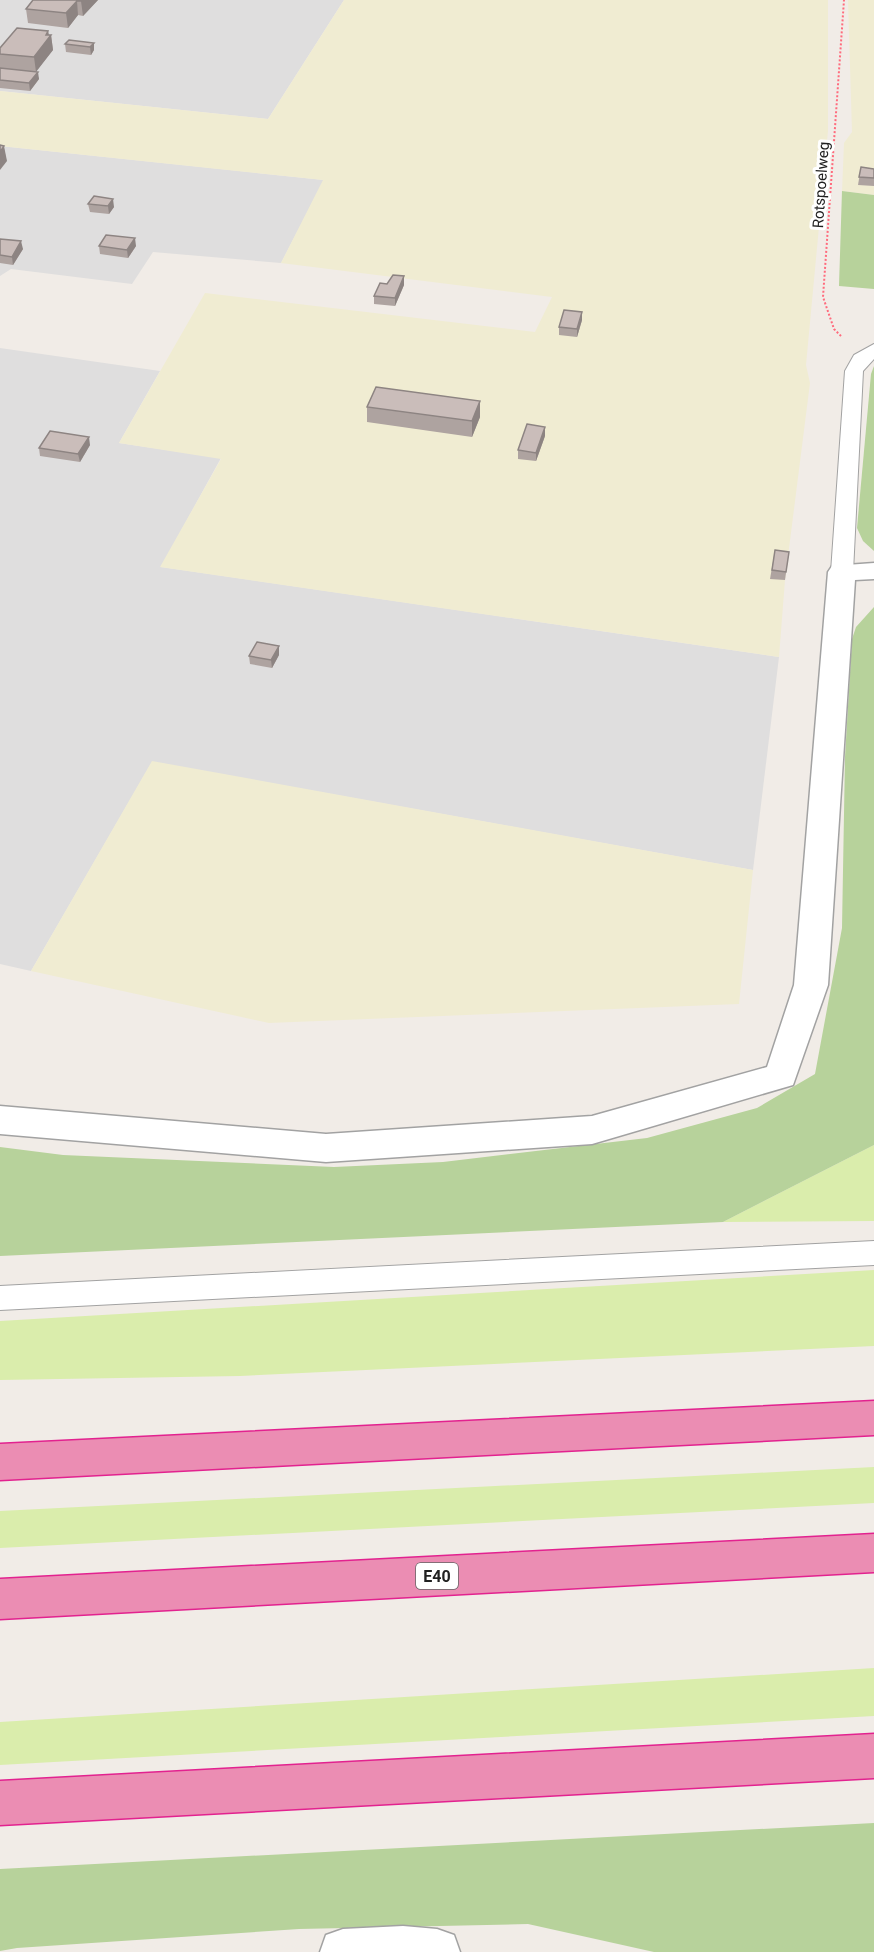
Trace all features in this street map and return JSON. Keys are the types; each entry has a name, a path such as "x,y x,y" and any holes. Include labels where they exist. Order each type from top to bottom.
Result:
{"highway":[{"path":"0,1462 874,1418"},
{"name":"E40","path":"0,1599 874,1553"},
{"path":"0,1803 874,1756"}],"street":[{"path":"0,1120 326,1148 592,1130 781,1076 811,985 858,571"},
{"path":"343,1952 403,1949 437,1952"}],"lane":[{"path":"858,571 854,370 867,355"},
{"path":"0,1298 874,1253"}],"path":[{"name":"Rotspoelweg","path":"844,0 824,297 834,329 867,355"}],"shaded area":[{"path":"0,0 344,0 268,119 0,91"},
{"path":"344,0 828,0 828,131 806,365 810,383 785,580 779,657 160,567 221,459 119,443 205,293 535,332 552,297 281,263 323,180 0,146 0,91 268,119"},
{"path":"848,0 874,0 874,195 842,191 844,143 852,132"},
{"path":"0,146 324,180 281,263 153,252 132,284 11,269 0,276"},
{"path":"0,348 160,371 119,443 221,458 161,567 779,657 753,870 152,762 31,971 0,964"},
{"path":"152,761 753,870 739,1004 269,1023 31,971"}],"green space":[{"path":"842,191 874,195 874,289 839,286"},
{"path":"874,366 874,551 863,541 857,528 871,374"},
{"path":"874,607 874,1145 723,1222 0,1256 0,1147 63,1155 334,1167 443,1162 647,1138 757,1108 815,1074 842,928 845,757 852,639 856,627"},
{"path":"874,1145 874,1221 723,1222"},
{"path":"874,1270 874,1346 240,1376 0,1380 0,1321"},
{"path":"874,1467 874,1503 0,1548 0,1511"},
{"path":"874,1668 874,1716 0,1765 0,1722"},
{"path":"874,1823 874,1952 654,1952 528,1924 299,1929 0,1951 0,1869"}],"building":[{"path":"33,0 83,0 77,1 66,13 26,9"},
{"path":"17,28 48,31 46,35 51,35 34,57 0,54 0,48"},
{"path":"69,40 94,43 90,47 65,44"},
{"path":"0,68 38,72 29,83 0,80"},
{"path":"861,167 874,169 874,178 859,177"},
{"path":"94,196 113,199 108,206 88,204"},
{"path":"106,235 135,238 127,250 99,246"},
{"path":"0,239 21,241 12,257 0,255"},
{"path":"393,275 404,276 395,298 374,296 380,283 387,284"},
{"path":"564,310 582,312 577,329 559,327"},
{"path":"376,387 480,401 472,421 367,407"},
{"path":"527,424 545,427 536,453 518,450"},
{"path":"50,431 89,437 78,454 39,448"},
{"path":"775,550 789,552 786,572 772,570"},
{"path":"257,642 279,646 271,660 249,656"}]}
